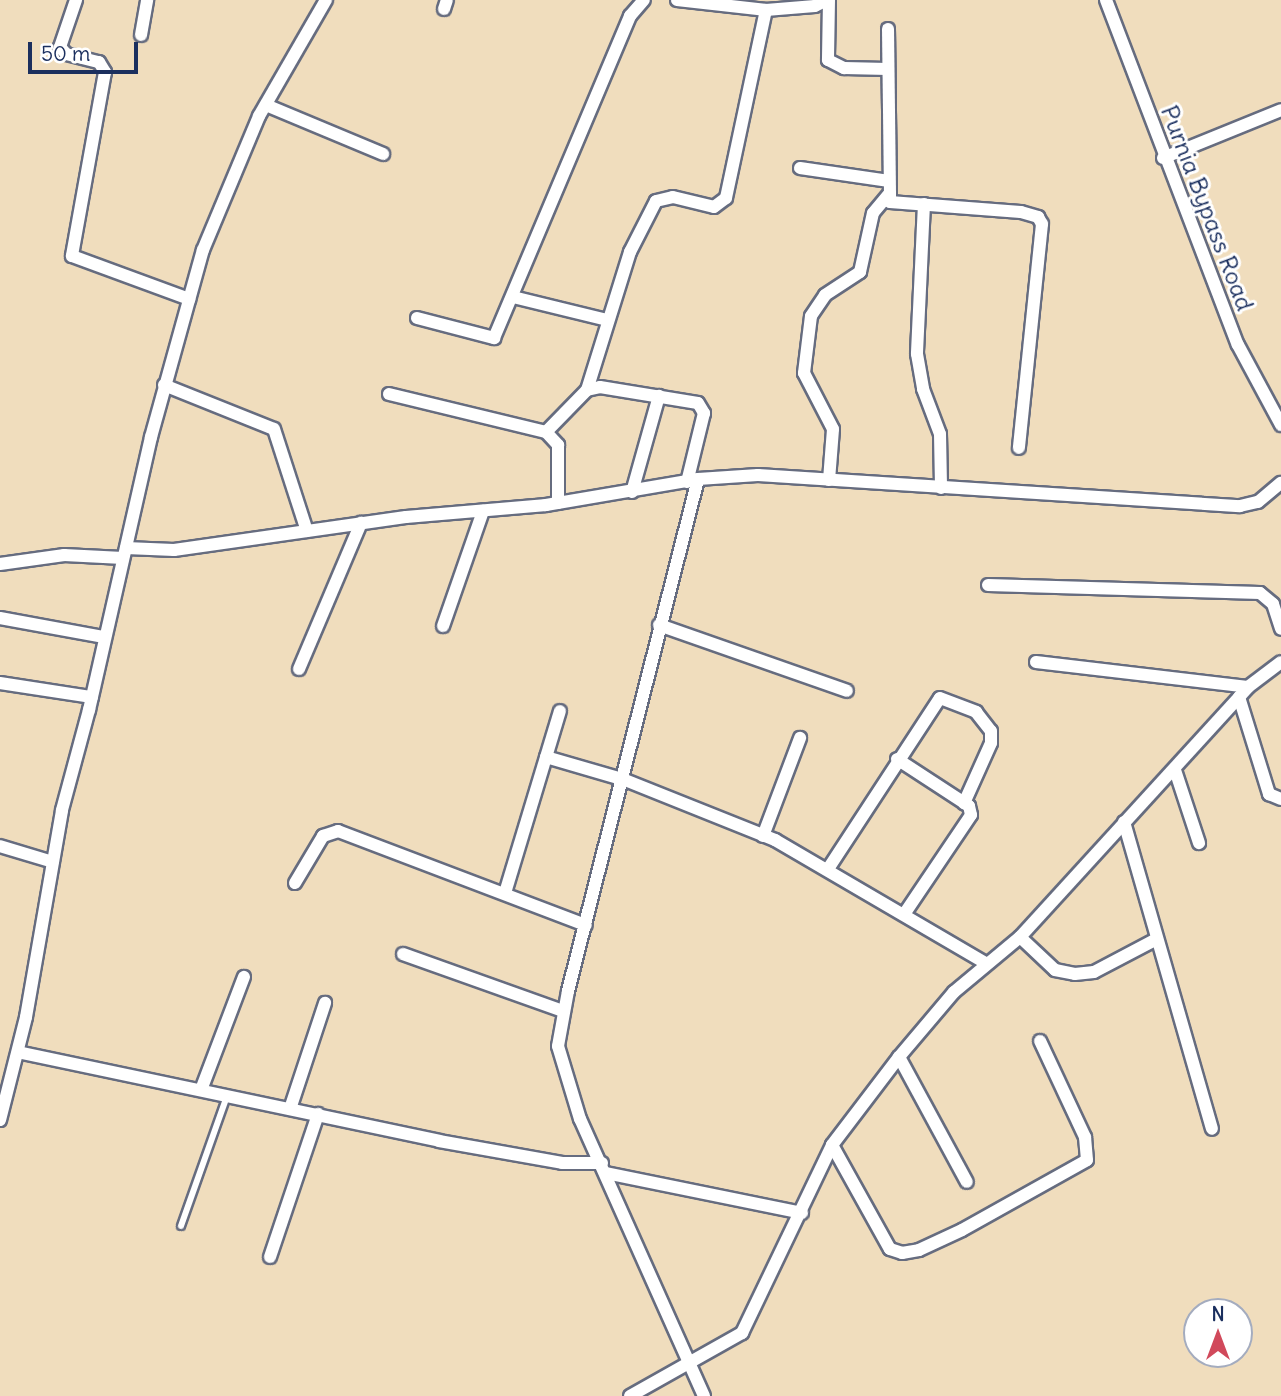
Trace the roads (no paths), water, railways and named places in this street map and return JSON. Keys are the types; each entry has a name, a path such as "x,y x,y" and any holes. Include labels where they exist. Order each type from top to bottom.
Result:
{"street":[{"path":"76,0 60,47 66,54 99,62 105,72 72,256 189,299"},
{"path":"141,35 147,0"},
{"path":"0,1120 18,1052 53,862 104,637 164,385 189,299 210,227 266,105 326,0"},
{"path":"416,318 489,340 499,330 630,16 644,0"},
{"path":"677,0 766,10 815,6 828,0 828,60 844,68 888,69"},
{"name":"Purnia Bypass Road","path":"1106,0 1163,158 1250,372 1281,425"},
{"path":"546,432 587,390 630,252 656,201 673,197 714,207 726,198 766,10"},
{"path":"888,29 890,202 898,206 924,204 1032,214 1042,224 1019,448"},
{"path":"266,105 383,154"},
{"path":"1163,158 1281,110"},
{"path":"800,168 888,188"},
{"path":"829,480 833,429 804,373 811,316 825,295 860,272 873,213 888,188"},
{"path":"924,204 917,355 923,389 940,434 941,488"},
{"path":"513,297 607,320"},
{"path":"164,385 274,429 307,531"},
{"path":"587,390 609,387 703,407 693,480 625,780 563,1012 558,1046 580,1119 704,1396"},
{"path":"389,394 546,432 558,445 558,503"},
{"path":"632,492 659,396"},
{"path":"0,564 64,555 174,550 361,523 558,503 693,480 758,475 1240,506 1258,502 1281,483"},
{"path":"443,626 483,511"},
{"path":"299,669 361,523"},
{"path":"988,585 1260,593 1273,604 1281,629"},
{"path":"0,618 104,637"},
{"path":"659,625 847,691"},
{"path":"1036,662 1248,687"},
{"path":"630,1396 742,1333 802,1213 832,1144 899,1057 985,962 1020,937 1248,687 1281,662"},
{"path":"0,683 92,697"},
{"path":"828,869 940,698 948,698 986,720 991,743 964,803"},
{"path":"1238,698 1269,794 1281,799"},
{"path":"505,893 560,711"},
{"path":"763,836 800,738"},
{"path":"546,757 625,780 763,836 828,869 985,962"},
{"path":"897,760 969,806 970,821 905,913"},
{"path":"1175,769 1199,843"},
{"path":"1124,822 1212,1129"},
{"path":"295,883 329,830 352,834 586,925"},
{"path":"0,846 53,862"},
{"path":"1020,937 1055,970 1075,974 1094,972 1156,940"},
{"path":"403,954 563,1012"},
{"path":"201,1090 244,977"},
{"path":"290,1109 326,1003"},
{"path":"832,1144 890,1248 902,1254 919,1250 962,1230 1087,1160 1085,1137 1040,1041"},
{"path":"18,1052 562,1163 603,1168 802,1213"},
{"path":"899,1057 967,1182"},
{"path":"270,1257 318,1114"}],"lane":[{"path":"181,1226 227,1096"}]}
